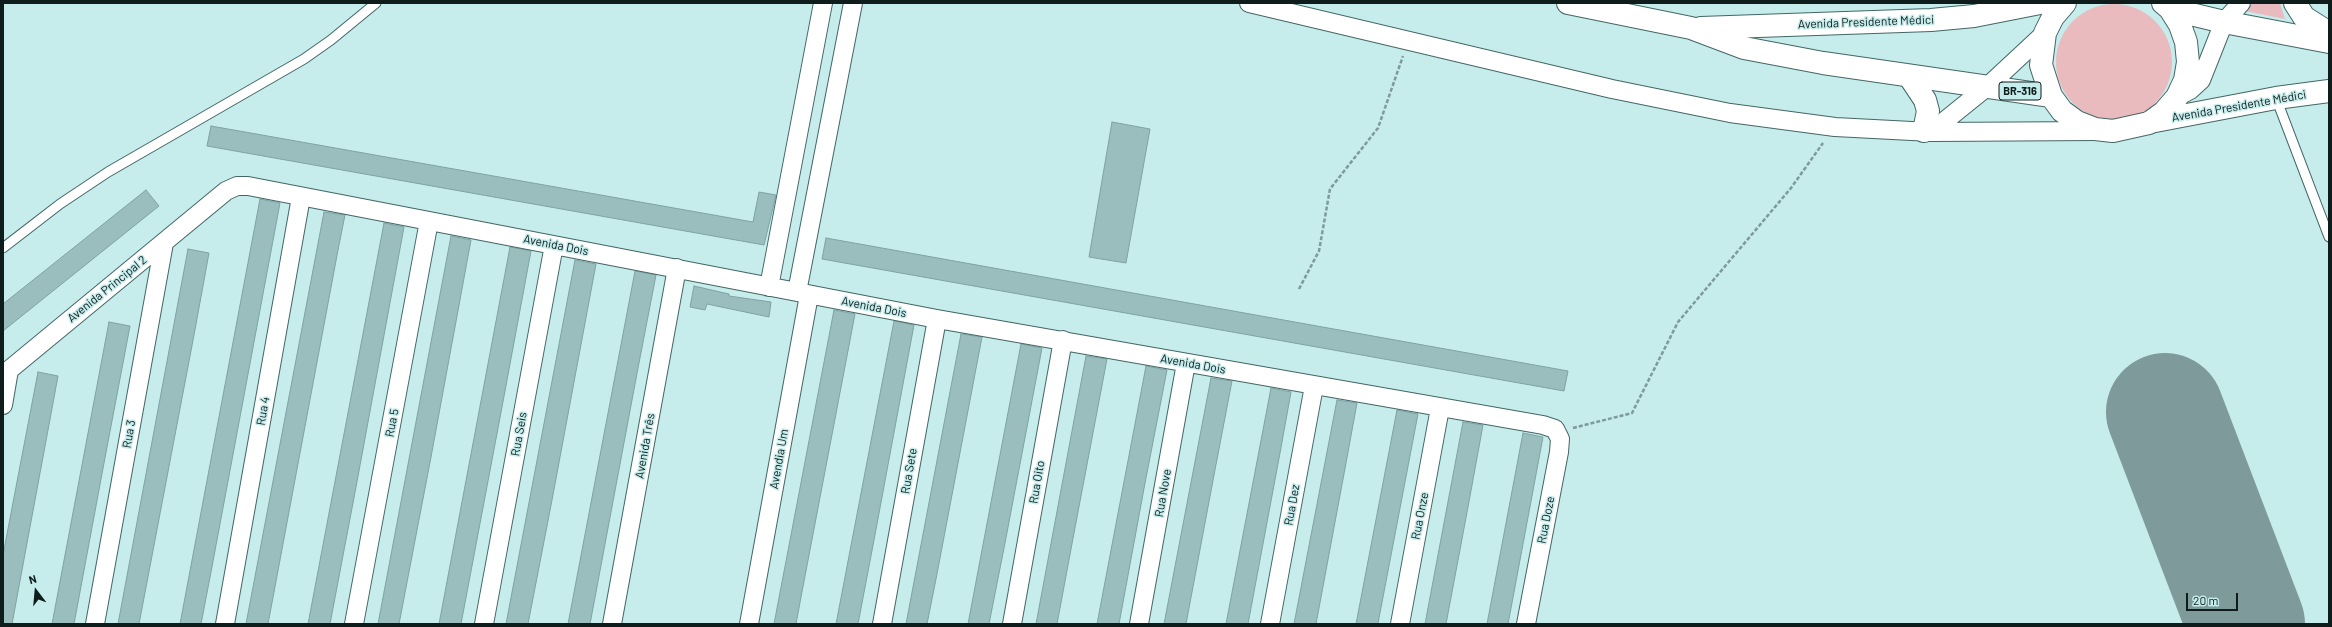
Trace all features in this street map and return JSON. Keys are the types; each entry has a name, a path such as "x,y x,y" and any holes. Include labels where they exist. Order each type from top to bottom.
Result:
{"main road":[{"name":"Avenida Presidente Médici","path":"1568,3 1691,28 1744,48 1823,63 1988,86"},
{"name":"Avenida Presidente Médici","path":"1691,28 1930,20 1974,16 2040,3"},
{"path":"2065,3 2053,17 2044,33 2041,65 2051,96 2062,111 2077,122 2095,129 2113,131"},
{"path":"2295,3 2304,17 2329,33"},
{"path":"2166,6 2233,9 2329,42"},
{"path":"2149,122 2164,112 2177,97 2185,80 2188,62 2186,42 2180,25 2166,6"},
{"path":"1909,76 1926,100 1928,111 1927,132"},
{"name":"BR-316","path":"1988,86 2051,96"},
{"name":"Avenida Presidente Médici","path":"2113,131 2149,122 2276,98 2329,91"}],"street":[{"path":"769,287 823,3"},
{"name":"Avendia Um","path":"749,624 803,294 853,3"},
{"path":"1249,3 1612,89 1730,113 1835,126 1927,132 2113,131"},
{"path":"2177,97 2190,90 2201,80 2233,9"},
{"path":"1927,132 1988,86 2044,33"},
{"name":"Avenida Dois","path":"211,203 232,188 243,186 554,244 803,294 937,319 1063,340 1551,429"},
{"name":"Rua 4","path":"225,624 301,197"},
{"name":"Avenida Principal 2","path":"6,372 211,203"},
{"name":"Rua 5","path":"354,624 429,221"},
{"name":"Rua 3","path":"95,624 164,243"},
{"name":"Rua Seis","path":"484,624 554,244"},
{"name":"Avenida Três","path":"612,624 677,268"},
{"name":"Rua Sete","path":"882,624 937,319"},
{"name":"Rua Oito","path":"1012,624 1063,340"},
{"name":"Rua Nove","path":"1139,624 1186,363"},
{"path":"3,405 6,372"},
{"name":"Rua Dez","path":"1270,624 1314,386"},
{"name":"Rua Onze","path":"1400,624 1440,408"},
{"name":"Rua Doze","path":"1526,624 1559,452 1560,440 1551,429"}],"lane":[{"path":"3,248 60,204 108,172 304,59 331,40 376,3"},
{"path":"2276,98 2329,237"}],"path":[{"path":"1299,288 1319,250 1330,189 1378,128 1408,40"},
{"path":"1551,429 1632,413 1678,322 1791,188 1835,126"}],"shaded area":[{"path":"2252,3 2280,3 2285,19 2245,11"},
{"path":"2114,4 2136,8 2155,21 2168,40 2172,62 2168,84 2155,103 2136,116 2114,120 2092,116 2073,103 2060,84 2056,62 2060,40 2073,21 2092,8"}],"building":[{"path":"1112,122 1150,129 1126,263 1089,257"},
{"path":"211,126 753,222 759,192 776,195 764,245 207,146"},
{"path":"146,190 159,206 3,331 3,304"},
{"path":"260,199 280,203 211,572 201,624 180,624"},
{"path":"324,212 345,215 268,624 246,624"},
{"path":"384,223 404,227 356,487 330,624 308,624"},
{"path":"451,236 471,240 431,457 399,624 378,624"},
{"path":"826,238 1568,371 1564,391 822,259"},
{"path":"510,247 531,251 502,407 461,624 439,624"},
{"path":"188,249 209,253 194,335 139,624 118,624"},
{"path":"575,260 596,264 552,500 528,624 506,624"},
{"path":"635,271 656,275 590,624 568,624"},
{"path":"694,286 729,294 729,296 771,302 769,317 707,304 705,310 690,307"},
{"path":"834,310 855,314 796,624 774,624"},
{"path":"894,321 914,325 858,624 836,624"},
{"path":"109,322 130,326 74,624 52,624"},
{"path":"961,334 982,337 927,624 906,624"},
{"path":"1021,344 1042,348 989,624 968,624"},
{"path":"1086,356 1107,359 1057,624 1036,624"},
{"path":"1146,366 1167,370 1119,624 1097,624"},
{"path":"38,372 58,376 12,624 3,624 3,555"},
{"path":"1211,378 1232,381 1186,624 1164,624"},
{"path":"1271,388 1291,392 1248,624 1226,624"},
{"path":"1337,400 1357,403 1316,624 1294,624"},
{"path":"1397,410 1418,414 1378,624 1356,624"},
{"path":"1463,422 1483,425 1446,624 1425,624"},
{"path":"1523,433 1543,437 1508,624 1487,624"}],"runway":[{"path":"2165,412 2246,624"}]}
